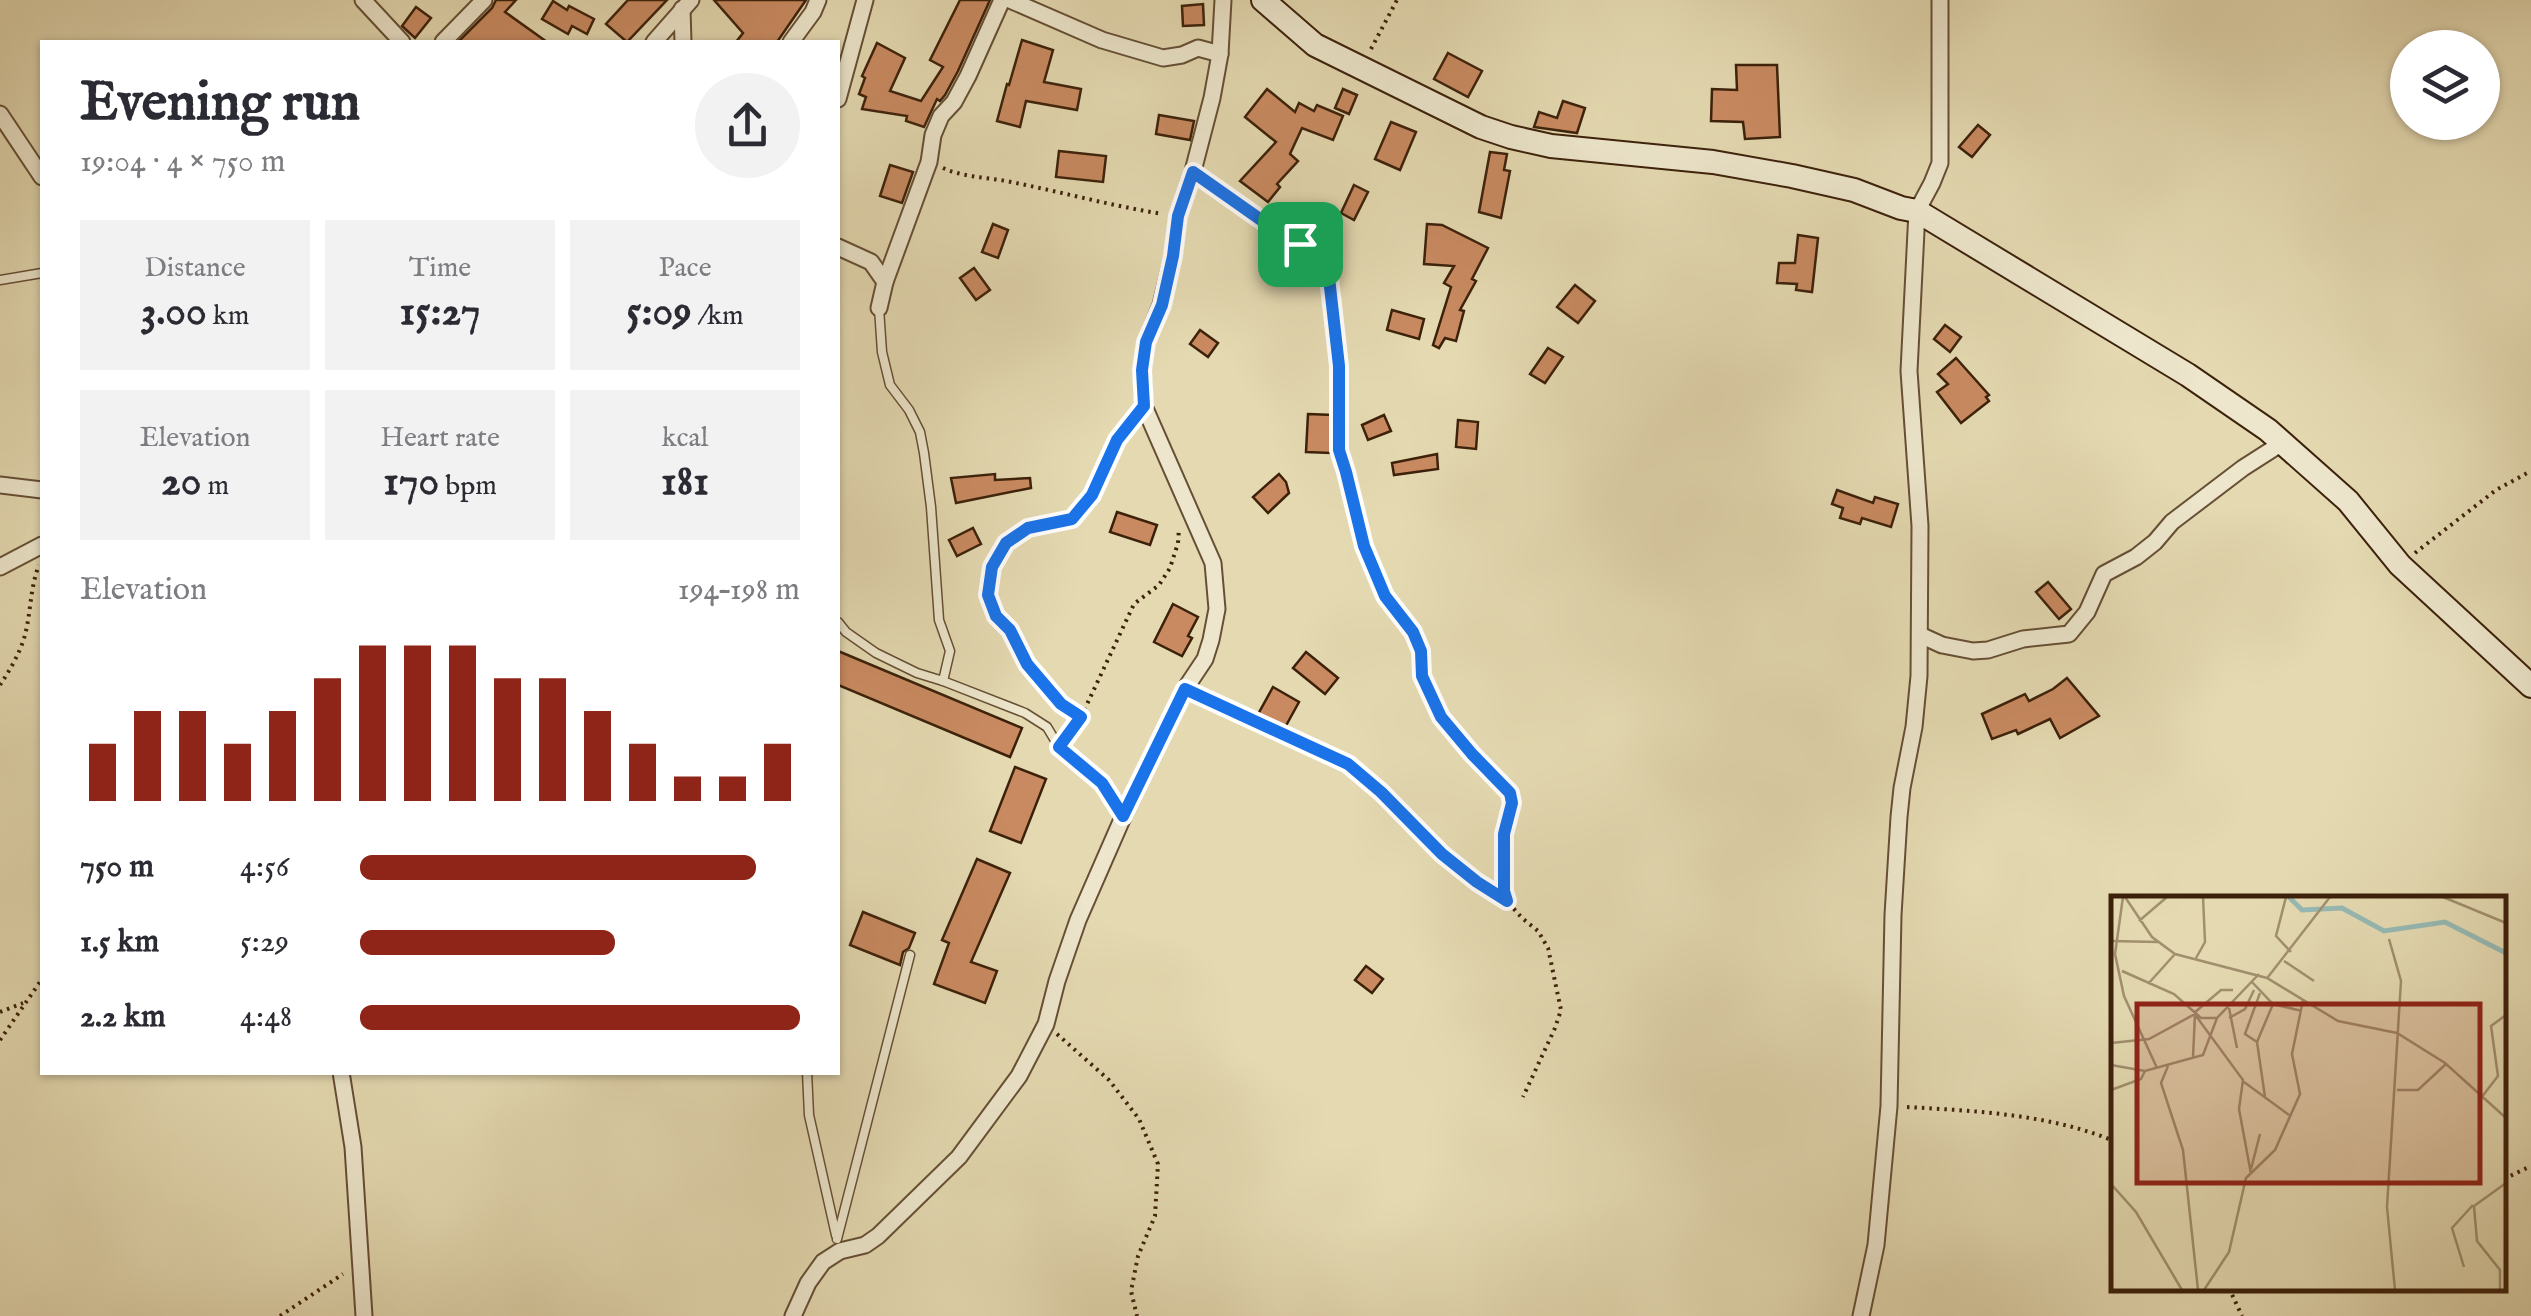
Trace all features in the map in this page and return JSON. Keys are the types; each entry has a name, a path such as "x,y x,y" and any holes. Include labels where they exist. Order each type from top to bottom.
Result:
{"street":[{"path":"362,0 400,40"},
{"path":"445,40 484,0"},
{"path":"792,40 818,0"},
{"path":"840,92 865,0"},
{"path":"880,308 885,282 929,162 941,116 968,76 1002,0"},
{"path":"1010,0 1102,40 1163,58 1198,48 1220,54"},
{"path":"793,1316 814,1273 838,1245 865,1246 878,1236 959,1157 1019,1076 1046,1024 1078,920 1123,816 1185,689 1205,659 1217,609 1213,563 1144,406 1142,370 1146,342 1162,305 1178,216 1212,98 1220,54 1223,0"},
{"path":"1263,0 1315,44 1482,127 1511,137 1551,146 1712,162 1792,176 1854,190 1917,211 2188,374 2268,430 2348,502 2400,566 2531,686"},
{"path":"1861,1316 1876,1246 1889,1106 1893,915 1902,788 1918,693 1920,526 1910,371 1917,211 1940,163 1940,0"},
{"path":"656,40 686,4"},
{"path":"683,40 686,4"},
{"path":"0,114 40,175"},
{"path":"840,248 872,262 885,282"},
{"path":"1920,635 1973,652 2023,639 2069,634 2087,612 2104,574 2136,557 2172,522 2282,443"},
{"path":"0,484 40,490"},
{"path":"0,567 40,546"},
{"path":"341,1075 352,1146 364,1316"}],"lane":[{"path":"0,280 40,273"},
{"path":"880,308 882,352 890,385 920,432 924,454 939,620 950,652 944,681"},
{"path":"840,624 876,653 916,673 1025,712 1048,728 1059,747 1102,783 1123,816"},
{"path":"838,1245 910,955"},
{"path":"806,1075 809,1115 838,1245"}],"path":[{"path":"1361,69 1398,0"},
{"path":"929,162 960,176 1003,180 1178,216"},
{"path":"1193,172 1300,244 1320,262 1329,278 1339,366 1339,450 1364,546 1385,596 1413,632 1421,651 1422,676 1441,717 1510,793 1512,803 1504,834 1507,901"},
{"path":"1081,717 1061,704 1027,664 1010,630 996,616 988,595 992,567 1006,543 1028,528 1072,519 1092,495 1117,440 1144,406"},
{"path":"2400,566 2496,490 2531,471"},
{"path":"1059,747 1081,717 1134,604 1159,585 1170,568 1178,543 1181,494"},
{"path":"0,685 18,655 40,562"},
{"path":"1185,689 1348,764 1442,854 1507,901 1538,931 1548,948 1561,1010 1523,1097"},
{"path":"0,1040 40,982"},
{"path":"0,1012 25,1002"},
{"path":"1046,1024 1108,1080 1139,1119 1158,1164 1155,1216 1138,1256 1131,1292 1137,1316"},
{"path":"1889,1106 2012,1116 2111,1140"},
{"path":"2506,1178 2531,1166"},
{"path":"280,1316 360,1263"},
{"path":"2230,1291 2242,1316"}],"building":[{"path":"496,0 516,0 505,12 544,40 460,40"},
{"path":"628,0 667,0 629,40 606,24"},
{"path":"714,0 806,0 778,40 738,40 743,33"},
{"path":"960,0 990,0 958,71 945,95 940,101 937,99 924,127 906,121 907,116 862,109 866,97 859,94 865,78 862,76 877,43 905,58 890,91 921,101 943,67 930,60"},
{"path":"553,1 594,19 587,34 572,26 568,34 542,19"},
{"path":"1203,4 1204,25 1183,26 1182,6"},
{"path":"416,7 431,18 415,38 402,26"},
{"path":"1022,40 1053,50 1044,82 1081,89 1077,110 1026,101 1020,127 997,121"},
{"path":"1448,53 1482,71 1468,97 1434,79"},
{"path":"1736,65 1777,65 1780,137 1745,139 1743,122 1711,121 1712,89 1737,90"},
{"path":"1267,89 1295,112 1299,103 1314,111 1317,105 1343,116 1333,140 1302,128 1290,154 1298,161 1277,184 1280,187 1268,202 1240,181 1276,142 1245,117"},
{"path":"1343,89 1357,95 1349,114 1335,108"},
{"path":"1563,101 1585,108 1577,133 1534,127 1539,112 1557,118"},
{"path":"1159,115 1194,121 1190,140 1156,134"},
{"path":"1391,122 1416,132 1400,170 1375,159"},
{"path":"1978,125 1990,135 1972,157 1959,147"},
{"path":"1059,151 1106,156 1103,182 1056,177"},
{"path":"1490,152 1507,154 1504,170 1510,171 1501,218 1479,212"},
{"path":"890,165 913,172 902,203 880,196"},
{"path":"1354,185 1368,192 1354,220 1341,213"},
{"path":"993,224 1008,230 998,258 982,252"},
{"path":"1427,224 1442,225 1488,248 1460,310 1464,311 1456,341 1445,338 1439,348 1433,345 1451,287 1444,283 1454,266 1424,264"},
{"path":"1798,235 1818,238 1812,292 1796,290 1797,284 1777,283 1779,263 1795,263"},
{"path":"974,268 990,290 976,300 960,278"},
{"path":"1575,285 1595,301 1578,323 1557,307"},
{"path":"1392,310 1424,319 1419,339 1387,330"},
{"path":"1945,325 1961,337 1950,352 1934,339"},
{"path":"1200,330 1218,343 1208,357 1190,344"},
{"path":"1548,348 1563,357 1545,383 1530,374"},
{"path":"1956,358 1989,395 1989,401 1961,423 1937,392 1948,384 1938,374"},
{"path":"1308,414 1333,415 1331,453 1306,452"},
{"path":"1384,415 1391,431 1368,440 1362,425"},
{"path":"1458,420 1478,422 1476,449 1456,447"},
{"path":"1437,454 1438,469 1394,475 1392,463"},
{"path":"995,474 995,480 1030,478 1031,488 956,503 951,478"},
{"path":"1279,474 1289,493 1268,513 1253,497"},
{"path":"1837,490 1873,503 1875,497 1898,504 1891,527 1862,518 1860,524 1840,518 1843,508 1832,504"},
{"path":"1117,512 1157,525 1150,545 1110,532"},
{"path":"973,528 981,544 957,556 949,540"},
{"path":"2048,582 2071,609 2059,619 2036,592"},
{"path":"1173,604 1198,617 1182,656 1154,642"},
{"path":"840,652 1022,728 1010,757 840,686"},
{"path":"1306,652 1338,678 1325,694 1293,668"},
{"path":"2067,678 2099,716 2060,738 2050,719 2018,734 2016,730 1992,739 1982,714 2025,694 2029,701"},
{"path":"1273,687 1299,702 1283,731 1257,716"},
{"path":"1015,767 1046,779 1021,843 990,831"},
{"path":"977,859 1010,873 971,962 997,971 985,1003 934,984 949,943 942,940"},
{"path":"863,912 915,933 900,965 850,945"},
{"path":"1366,966 1383,979 1372,993 1355,980"}],"route":[{"path":"1193,172 1300,244 1320,262 1329,278 1339,366 1339,450 1370,565 1385,596 1413,632 1421,651 1422,676 1441,717 1512,797 1504,834 1507,901 1442,854 1348,764 1185,689 1123,816 1102,783 1059,747 1081,717 1061,704 1027,664 1010,630 996,616 988,595 992,567 1006,543 1028,528 1072,519 1092,495 1117,440 1144,406 1142,370 1146,342 1162,305 1178,216 1193,172"}]}
